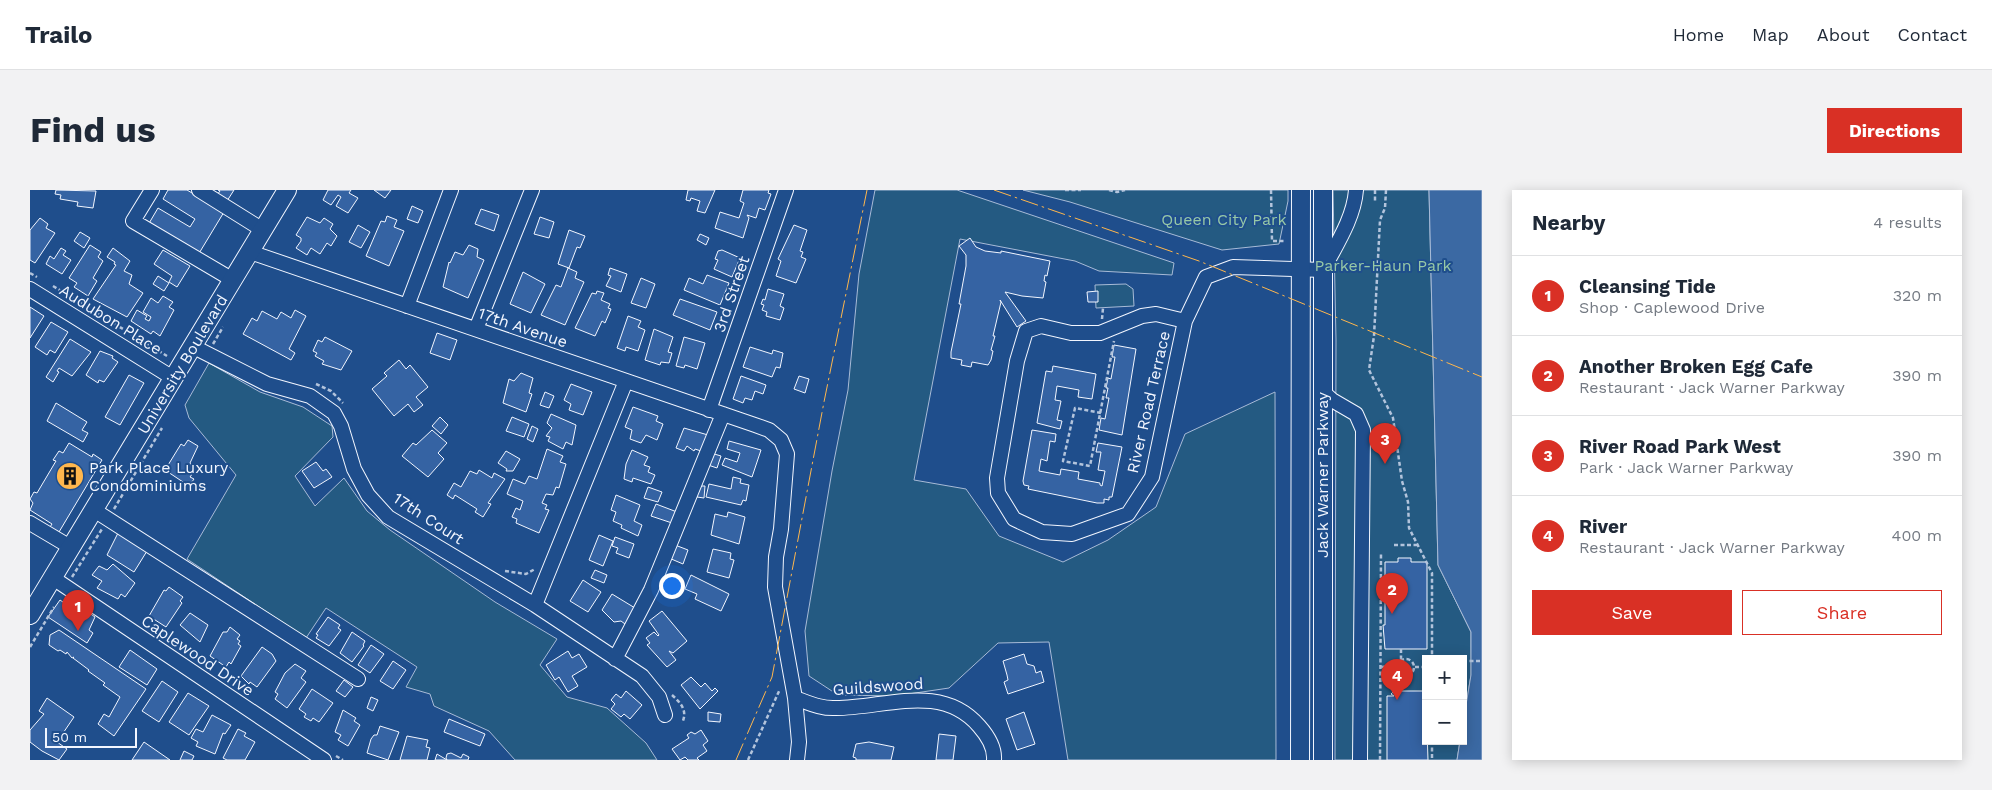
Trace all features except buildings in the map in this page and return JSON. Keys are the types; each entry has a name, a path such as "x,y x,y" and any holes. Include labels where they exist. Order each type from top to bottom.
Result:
{"main road":[{"name":"University Boulevard","path":"30,615 63,581 72,548 101,514 173,378 287,190"},
{"name":"Jack Warner Parkway","path":"1300,760 1294,268 1301,190"},
{"name":"Jack Warner Parkway","path":"1323,190 1323,760"}],"street":[{"path":"152,190 133,221 233,280"},
{"path":"199,190 263,230"},
{"path":"407,306 451,190"},
{"path":"476,329 532,190"},
{"name":"3rd Street","path":"709,410 786,190"},
{"path":"1323,270 1356,201 1356,190"},
{"name":"17th Avenue","path":"250,252 769,430 781,440 787,454 781,529 776,557 775,587 789,669"},
{"name":"River Road Terrace","path":"1185,321 1156,314 1142,316 1100,334 1071,333 1041,326 1026,331 1017,361 997,478 998,493 1014,519 1042,532 1072,534 1128,514 1152,477 1185,321 1206,277 1233,267 1323,270"},
{"name":"Audubon Place","path":"34,283 173,378"},
{"name":"17th Court","path":"192,346 267,384 310,396 334,413 341,426 354,469 368,495 388,517 536,605 642,676 659,697 665,715"},
{"path":"536,605 626,381"},
{"path":"1322,391 1345,410 1356,414 1363,430 1360,760"},
{"path":"1322,421 1345,410"},
{"path":"615,659 651,590 723,414"},
{"path":"101,514 358,679"},
{"path":"30,523 72,548"},
{"name":"Caplewood Drive","path":"63,581 324,760"},
{"path":"789,669 795,698 799,742 797,760"},
{"name":"Guildswood","path":"795,698 815,706 836,708 904,701 934,700 950,704 961,710 982,730 990,741 994,760"}],"path":[{"path":"1064,190 1081,190"},
{"path":"1109,190 1118,192 1125,190"},
{"path":"1271,190 1272,241 1286,240 1294,268"},
{"path":"1375,190 1375,202"},
{"path":"1386,190 1385,208 1380,220 1379,229 1374,336 1370,374 1388,404 1393,418 1402,481 1408,502 1409,528 1432,573 1432,655"},
{"path":"30,272 34,283"},
{"path":"45,282 167,356"},
{"path":"219,350 212,346 227,320"},
{"path":"1101,413 1075,408 1063,461 1090,466 1101,413 1116,327"},
{"path":"310,382 331,391 346,406"},
{"path":"30,647 63,581 101,514 162,428"},
{"path":"1394,545 1418,545"},
{"path":"1380,760 1381,552"},
{"path":"499,569 526,574 534,571 539,562"},
{"path":"1380,667 1397,666 1401,661 1401,649"},
{"path":"1401,661 1410,660 1415,666 1422,667"},
{"path":"1467,661 1482,661"},
{"path":"1397,666 1400,672 1406,674 1413,672 1415,666"},
{"path":"748,760 789,669"},
{"path":"1432,745 1432,760"}],"green space":[{"path":"875,190 957,190 1174,263 1172,275 1099,271 1075,261 960,239 914,480 966,489 999,536 1063,562 1108,540 1156,507 1185,434 1275,392 1276,760 1068,760 1049,642 998,643 949,688 895,696 838,695 809,676 805,631 832,471 848,390 859,274"},
{"name":"Queen City Park","path":"1023,190 1288,190 1288,201 1279,244 1222,250 1070,202"},
{"name":"Parker-Haun Park","path":"1333,190 1429,190 1438,565 1471,632 1471,675 1467,699 1467,655 1422,655 1422,745 1459,745 1457,760 1335,760 1336,340"},
{"path":"1126,284 1133,289 1134,306 1096,308 1095,285"},
{"path":"209,363 260,392 303,407 332,426 333,437 295,476 315,506 344,478 367,511 390,530 495,602 557,639 540,665 567,697 607,708 646,743 657,760 515,760 489,731 434,706 430,694 406,687 417,667 326,608 306,638 187,559 236,475 189,418 185,405"}],"shaded area":[{"path":"1429,190 1482,190 1482,760 1457,760 1459,745 1467,745 1467,699 1471,675 1471,632 1438,565"}],"power":[{"path":"736,760 772,677 824,402 867,190"},
{"path":"994,190 1199,261 1482,377"}],"place":[{"name":"River Road Park West","path":"1385,464"},
{"name":"Park Place Luxury Condominiums","path":"70,476"},
{"name":"Another Broken Egg Cafe","path":"1392,614"},
{"name":"Cleansing Tide","path":"78,631"},
{"name":"River","path":"1397,700"}]}
